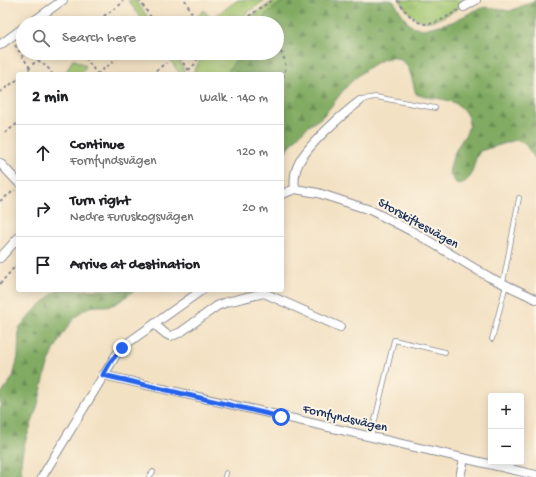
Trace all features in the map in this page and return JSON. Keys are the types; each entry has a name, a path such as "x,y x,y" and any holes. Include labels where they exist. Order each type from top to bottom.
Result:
{"street":[{"path":"40,16 63,0"},
{"path":"464,6 476,0"},
{"path":"0,44 16,33"},
{"path":"284,193 295,189 295,171 302,157 343,115 360,101"},
{"path":"0,163 16,180"},
{"name":"Storskiftesvägen","path":"295,189 325,195 363,208 386,218 504,284 536,299"},
{"path":"0,258 16,240"},
{"path":"42,477 111,361 122,348 199,292"},
{"path":"154,324 166,334 170,336 174,335 181,332 217,306 264,293 340,326"},
{"name":"Fornfyndsvägen","path":"103,375 536,475"},
{"path":"460,477 464,459"}],"lane":[{"path":"360,101 376,97 434,108"},
{"path":"492,339 504,284 519,198"},
{"path":"371,437 394,340 446,352"},
{"path":"149,477 153,472"}],"path":[{"path":"104,16 121,4 123,0"},
{"path":"139,0 150,16"},
{"path":"189,0 186,1 194,16"},
{"path":"249,16 272,0"},
{"path":"397,0 412,19 429,25 445,19 464,6"},
{"path":"9,38 16,48"},
{"path":"284,57 286,64 284,76"},
{"path":"24,60 30,68"},
{"path":"26,72 38,60 51,72"},
{"path":"87,60 96,72"},
{"path":"100,72 114,60"},
{"path":"181,60 188,71 196,60"},
{"path":"154,72 166,63"},
{"path":"0,92 16,80"},
{"path":"5,132 16,124"},
{"path":"0,201 16,189"},
{"path":"0,284 16,266"}],"green space":[{"path":"128,0 135,0 147,16 139,16"},
{"path":"238,0 265,0 243,16 215,16"},
{"path":"275,0 285,0 265,16 251,16"},
{"path":"285,0 393,0 407,22 412,26 423,29 452,22 476,10 486,7 510,11 536,0 536,160 525,144 516,140 480,151 476,158 471,176 463,184 456,183 449,173 455,153 469,127 469,122 464,111 454,103 416,94 407,65 399,59 393,58 378,62 358,76 347,86 324,115 304,130 284,153 284,72 227,72 236,60 284,60 284,16 265,16"},
{"path":"400,0 470,0 443,17 428,21 414,17"},
{"path":"204,10 209,16 198,16"},
{"path":"72,60 86,66 82,72 66,72"},
{"path":"170,60 178,60 183,67 182,72 179,72"},
{"path":"200,60 236,60 227,72 193,72"},
{"path":"55,292 132,292 115,304 85,309 67,328 56,347 46,371 38,404 21,460 23,477 0,477 0,395 13,377 18,357 19,328 36,309"}],"route":[{"path":"122,348 111,361 103,375 281,417"}]}
